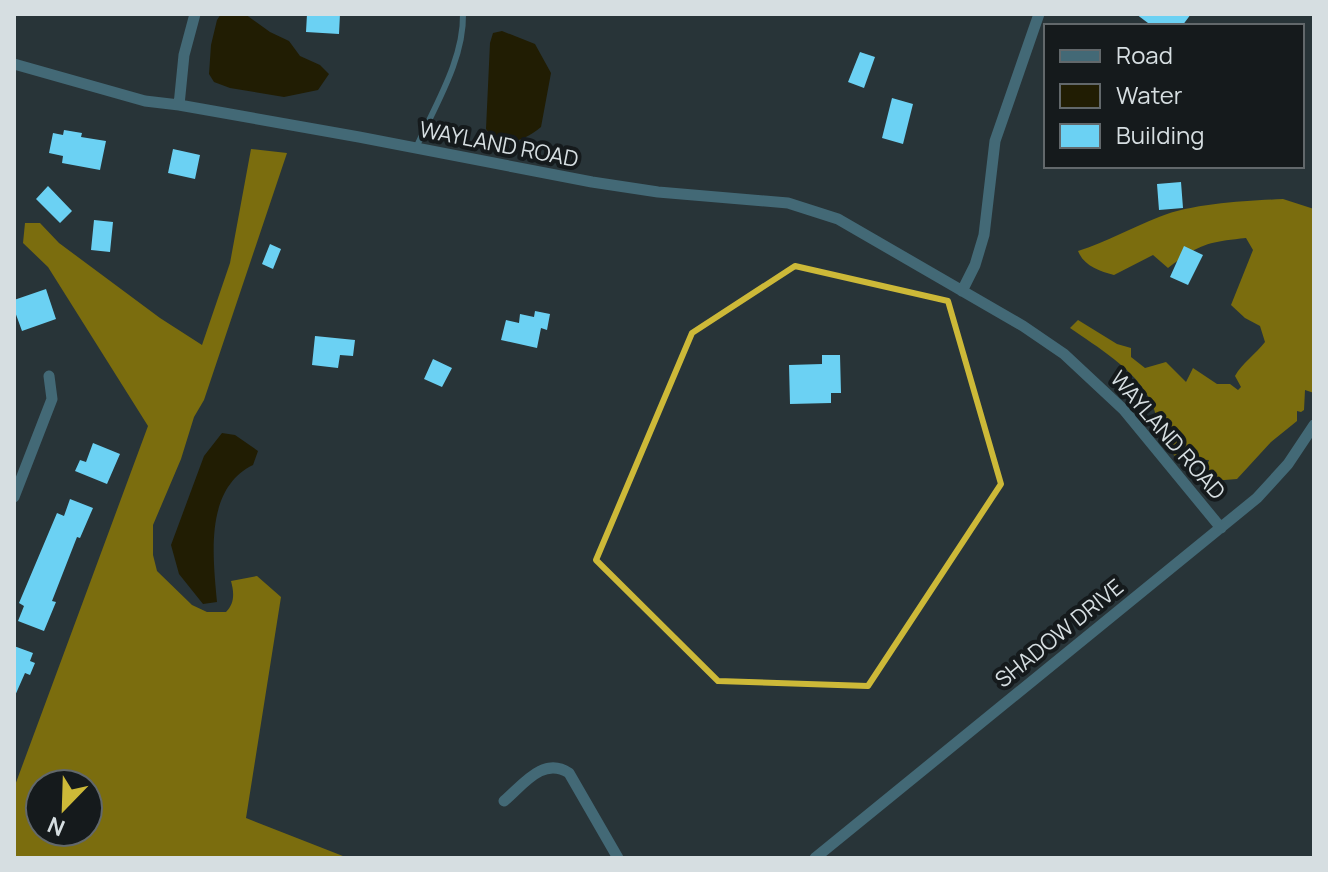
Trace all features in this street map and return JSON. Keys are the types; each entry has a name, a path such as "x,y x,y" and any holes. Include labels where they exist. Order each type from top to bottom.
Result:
{"street":[{"path":"179,105 184,55 195,14"},
{"path":"962,291 975,265 984,235 995,141 1039,14"},
{"name":"WAYLAND ROAD","path":"14,64 145,101 644,190 788,203 838,219 1023,326 1095,381 1124,410 1221,528"},
{"path":"15,489 52,399 49,376"},
{"name":"SHADOW DRIVE","path":"815,858 1221,528 1274,481 1314,425"},
{"path":"504,801 542,769 561,768 569,773 618,858"}],"lane":[{"path":"416,148 454,63 462,35 463,14"}],"highlighted area":[{"path":"795,266 948,301 1001,484 868,686 718,681 596,560 692,333"}],"shaded area":[{"path":"251,149 287,153 204,400 194,417 181,459 153,525 153,555 157,571 192,605 207,612 226,612 229,609 233,597 231,581 257,576 281,597 246,818 348,858 14,858 14,788 148,426 48,267 23,243 25,223 40,223 59,243 160,318 202,345 230,263"},
{"path":"1283,199 1314,209 1314,393 1305,390 1304,410 1297,411 1297,421 1271,442 1237,479 1212,481 1205,471 1209,460 1178,459 1167,448 1170,438 1135,378 1070,328 1078,320 1117,344 1131,348 1131,357 1145,368 1166,362 1186,382 1193,368 1217,384 1230,384 1238,390 1241,387 1235,376 1265,342 1260,326 1231,305 1253,250 1246,238 1222,241 1196,249 1168,268 1153,255 1114,275 1088,264 1078,251 1173,212 1220,204"}],"water":[{"path":"221,14 245,14 289,41 300,56 320,65 329,74 318,90 284,97 230,88 214,82 209,74 211,45"},
{"path":"502,31 535,44 551,73 541,127 513,142 499,140 486,129 490,43 493,33"},
{"path":"222,433 235,435 258,451 253,465 237,476 226,490 219,507 214,545 217,602 203,604 179,574 171,545 204,456"}],"building":[{"path":"307,14 340,14 339,34 306,32"},
{"path":"1136,14 1191,14 1184,24 1149,24"},
{"path":"860,52 875,57 864,88 848,82"},
{"path":"892,98 913,104 903,144 882,138"},
{"path":"64,130 82,133 81,137 106,141 100,170 62,163 63,156 49,153 53,133 63,135"},
{"path":"173,149 200,155 195,179 168,173"},
{"path":"1181,182 1183,208 1159,210 1157,184"},
{"path":"48,186 72,211 60,223 36,199"},
{"path":"94,220 113,222 110,252 91,250"},
{"path":"270,244 281,249 273,269 262,264"},
{"path":"1184,246 1203,255 1188,285 1170,277"},
{"path":"46,289 56,319 22,331 14,300"},
{"path":"535,311 550,314 547,330 541,328 537,348 501,340 506,320 519,323 520,314 534,317"},
{"path":"315,336 355,340 353,356 340,355 338,368 312,365"},
{"path":"822,355 840,355 841,393 831,393 831,403 790,404 789,365 822,364"},
{"path":"433,359 452,368 442,387 424,379"},
{"path":"93,443 120,454 107,484 75,471 80,460 86,462"},
{"path":"70,499 93,508 80,538 77,537 44,631 18,621 24,606 19,603 57,513 64,516"},
{"path":"14,646 33,653 30,661 35,663 30,675 25,673 14,698"}]}
